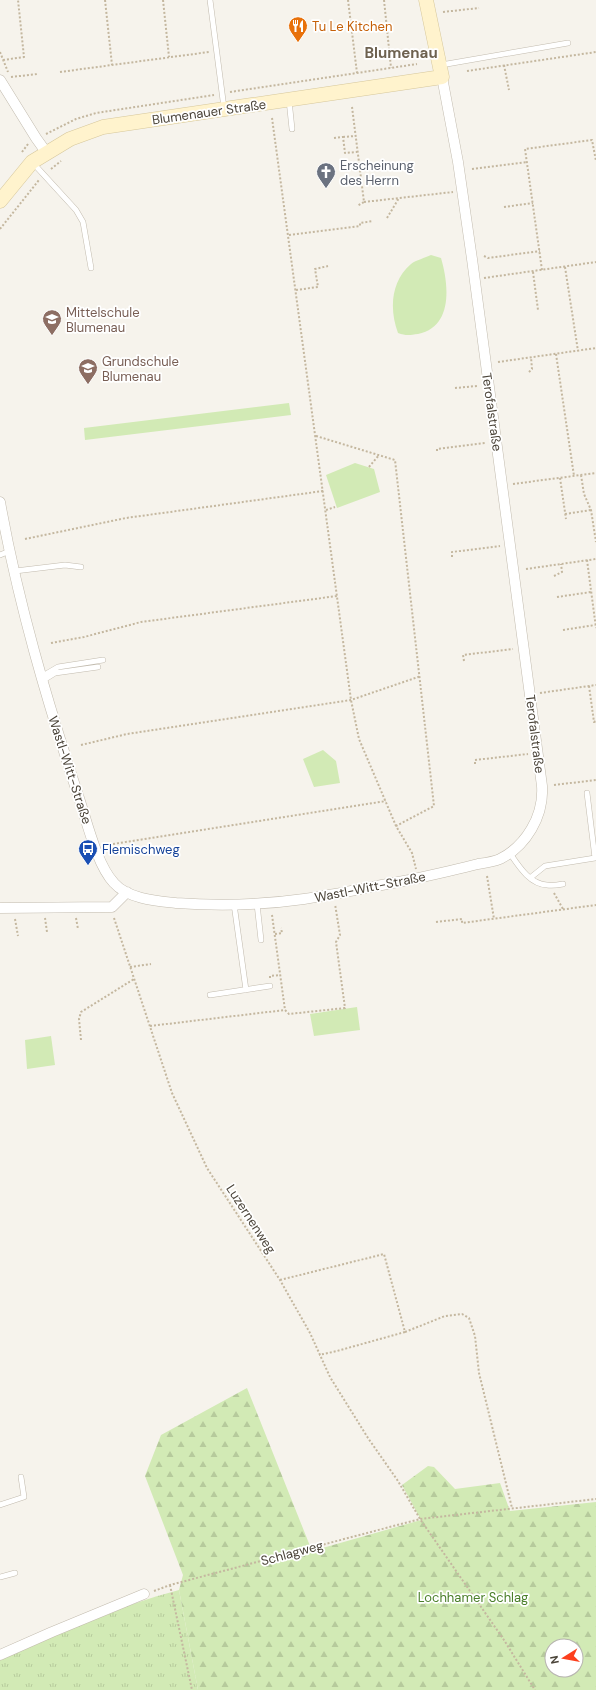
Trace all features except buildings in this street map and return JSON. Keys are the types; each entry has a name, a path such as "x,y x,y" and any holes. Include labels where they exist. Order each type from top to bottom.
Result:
{"street":[{"name":"Terofalstraße","path":"426,0 441,71 462,191 538,753 542,793 534,826"},
{"name":"Blumenauer Straße","path":"0,201 32,162 46,152 77,136 103,127 289,100 441,71"},
{"path":"0,80 46,152"},
{"name":"Wastl-Witt-Straße","path":"0,502 10,551 42,679 72,777 100,860 115,884 126,892 156,901 193,904 257,904 306,899 418,878 499,859 528,835 534,826"},
{"path":"0,908 112,907 126,892"},
{"path":"0,1655 144,1594"}],"lane":[{"path":"210,0 224,109"},
{"path":"441,71 568,42"},
{"path":"289,100 292,129"},
{"path":"32,162 76,210 83,222 91,268"},
{"path":"0,555 10,551"},
{"path":"15,571 65,565 81,567"},
{"path":"42,679 58,667 103,660"},
{"path":"42,679 55,673 98,667"},
{"path":"530,878 545,866 595,858 587,793"},
{"path":"509,852 522,871 530,878 545,886 563,884"},
{"path":"234,904 246,990"},
{"path":"257,904 261,940"},
{"path":"210,995 270,986"},
{"path":"0,1505 24,1497 21,1477"},
{"path":"0,1577 15,1572"}],"path":[{"path":"2,60 24,57 18,0"},
{"path":"105,0 112,65"},
{"path":"163,0 169,57"},
{"path":"348,0 357,73"},
{"path":"384,0 391,68"},
{"path":"443,12 479,8"},
{"path":"60,72 216,51"},
{"path":"463,71 596,52"},
{"path":"504,65 509,90"},
{"path":"0,80 10,77 38,74"},
{"path":"352,106 354,136 364,202"},
{"path":"272,118 351,700 359,739 396,826 412,853 418,878"},
{"path":"334,138 354,136"},
{"path":"343,137 345,153 357,152"},
{"path":"542,270 525,149 592,140 596,161"},
{"path":"21,153 28,144"},
{"path":"472,169 527,162"},
{"path":"0,229 42,177"},
{"path":"357,206 364,202 462,191"},
{"path":"387,218 399,198"},
{"path":"504,207 533,202"},
{"path":"288,236 360,226 360,222 373,221"},
{"path":"484,256 488,258 540,251"},
{"path":"474,280 596,262"},
{"path":"296,290 318,287 315,269 328,266"},
{"path":"565,267 578,351"},
{"path":"533,272 538,310"},
{"path":"498,362 596,348"},
{"path":"556,354 574,476"},
{"path":"529,372 532,368 531,358"},
{"path":"455,388 488,385"},
{"path":"316,436 395,460 421,676 434,806 396,826"},
{"path":"437,451 437,449 496,442"},
{"path":"369,468 379,455"},
{"path":"502,486 596,473"},
{"path":"581,475 584,494 591,510 596,542"},
{"path":"560,478 566,519"},
{"path":"25,539 126,518 323,491"},
{"path":"326,510 335,506"},
{"path":"565,514 591,510"},
{"path":"452,557 452,552 510,545"},
{"path":"526,569 596,559"},
{"path":"587,560 596,628"},
{"path":"554,576 562,572 561,564"},
{"path":"558,597 591,592"},
{"path":"51,643 84,637 141,622 337,596"},
{"path":"563,630 596,625"},
{"path":"464,661 463,655 524,648"},
{"path":"81,745 127,734 351,700 421,676"},
{"path":"530,694 596,685"},
{"path":"588,686 594,722 596,721"},
{"path":"475,764 475,760 538,753"},
{"path":"542,786 596,780"},
{"path":"113,844 386,801"},
{"path":"487,876 494,919"},
{"path":"550,885 563,909"},
{"path":"272,916 285,1010 289,1014 345,1008 336,942 340,935 334,894"},
{"path":"436,922 462,919 462,923 596,905"},
{"name":"Luzernenweg","path":"112,907 117,931 172,1093 206,1168 280,1280 310,1333 330,1377 368,1438 398,1482 420,1519 504,1640 535,1690"},
{"path":"13,908 18,936"},
{"path":"274,934 282,933 281,928"},
{"path":"130,967 151,964"},
{"path":"81,1040 79,1019 80,1012 134,979"},
{"path":"150,1026 285,1010"},
{"path":"280,1280 384,1254 405,1332"},
{"path":"319,1355 405,1332 445,1316 462,1314 469,1318 475,1336 479,1372 512,1508"},
{"name":"Schlagweg","path":"144,1594 170,1585 420,1519 596,1499"},
{"path":"170,1585 192,1690"}],"green space":[{"path":"431,255 441,258 444,269 446,280 446,304 443,314 437,323 429,330 413,335 398,333 393,314 393,305 399,279 404,271 415,261"},
{"path":"289,403 291,415 85,440 84,428"},
{"path":"355,463 374,469 380,492 337,508 326,475"},
{"path":"323,750 336,761 340,783 314,787 303,759"},
{"path":"357,1007 360,1030 314,1036 310,1014"},
{"path":"51,1036 55,1065 27,1069 25,1040"},
{"name":"Lochhamer Schlag","path":"247,1388 312,1551 421,1520 402,1485 428,1466 434,1467 455,1489 500,1483 510,1511 596,1502 596,1690 198,1690 179,1590 183,1575 145,1476 161,1435"},
{"path":"179,1590 198,1690 0,1690 0,1660 110,1612 156,1596"}],"place":[{"name":"Tu Le Kitchen","path":"298,43"},
{"name":"Erscheinung des Herrn","path":"326,189"},
{"name":"Mittelschule Blumenau","path":"52,336"},
{"name":"Grundschule Blumenau","path":"88,385"},
{"name":"Flemischweg","path":"88,866"}],"district":[{"name":"Blumenau","path":"401,53"}]}
